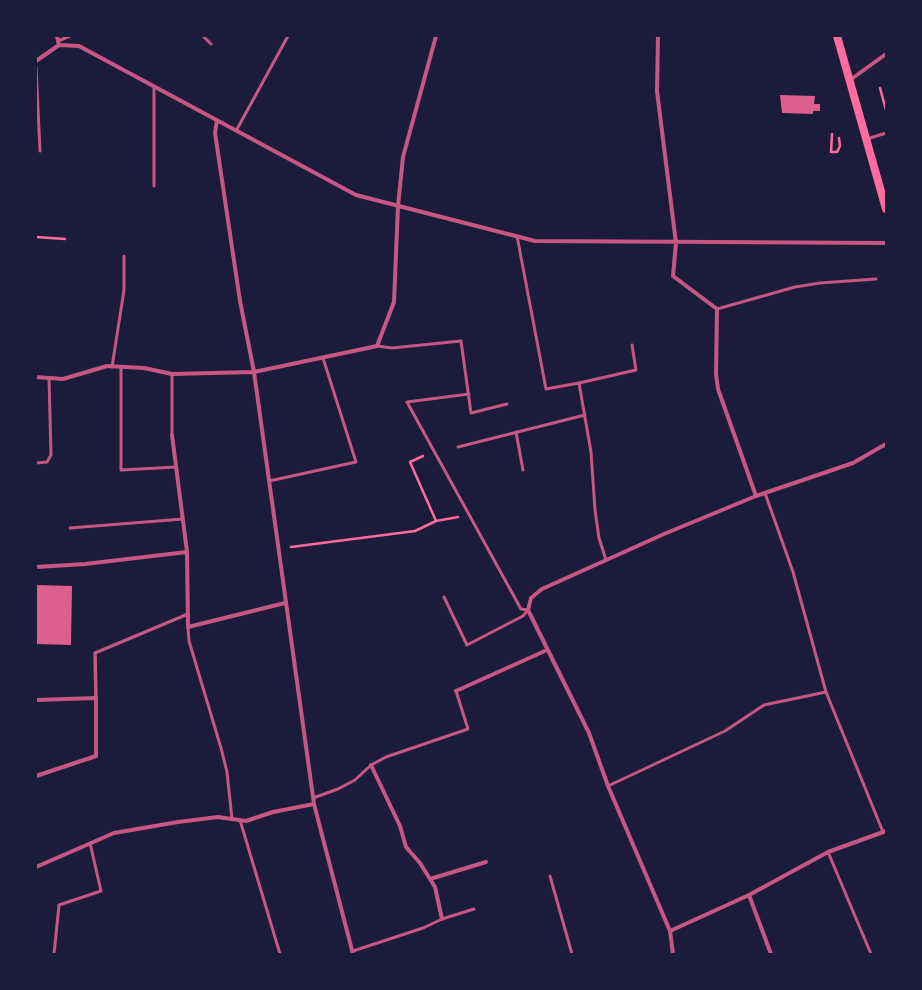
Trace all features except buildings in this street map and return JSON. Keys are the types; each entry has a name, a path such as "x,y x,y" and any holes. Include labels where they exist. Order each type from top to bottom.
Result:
{"main road":[{"path":"837,36 886,209"}],"street":[{"path":"36,377 63,378 106,366 144,368 172,374 254,372 377,346 394,302 398,206 403,157 436,36"},
{"path":"658,36 657,91 676,243 673,276 717,309 716,374 718,389 756,496"},
{"path":"36,61 58,41 79,46 356,195 535,241 886,243"},
{"path":"850,80 886,54"},
{"path":"217,120 215,133 239,294 254,372 313,798 353,952"},
{"path":"172,435 187,552 188,627 285,603"},
{"path":"673,954 670,931 608,786 589,733 528,610 531,598 542,589 606,560 756,496 853,462 886,444"},
{"path":"36,567 85,564 187,552"},
{"path":"36,776 96,756 95,653 188,614"},
{"path":"456,691 547,650"},
{"path":"36,700 96,698"},
{"path":"371,765 400,826 406,847 420,862 435,887 442,919"},
{"path":"36,867 114,834 178,822 218,817 246,821 273,812 314,804"},
{"path":"670,931 750,895 828,852 885,832"},
{"path":"430,879 486,862"},
{"path":"750,895 770,954"}],"lane":[{"path":"58,41 70,36"},
{"path":"203,36 211,44"},
{"path":"236,131 288,36"},
{"path":"36,67 40,151"},
{"path":"154,86 154,186"},
{"path":"865,139 886,133"},
{"path":"517,236 546,389 636,370 632,345"},
{"path":"112,367 124,290 124,256"},
{"path":"717,309 795,287 820,283 876,279"},
{"path":"377,346 392,348 461,340 471,413 507,404"},
{"path":"269,481 356,462 324,358"},
{"path":"121,367 121,470 176,467"},
{"path":"172,374 172,435"},
{"path":"36,463 47,462 51,455 49,378"},
{"path":"579,383 591,452 594,510 599,538 606,560"},
{"path":"469,394 407,402 467,514 521,609 528,610"},
{"path":"458,447 585,415"},
{"path":"516,432 523,470"},
{"path":"765,493 793,572 826,692 885,832"},
{"path":"70,528 183,519"},
{"path":"444,597 467,645 523,616 528,610"},
{"path":"188,627 188,641 221,748 226,772 232,819"},
{"path":"313,798 338,789 355,780 371,765 386,757 468,729 456,691"},
{"path":"608,786 725,731 764,704 826,692"},
{"path":"240,820 280,954"},
{"path":"54,954 59,905 101,891 90,843"},
{"path":"828,852 871,954"},
{"path":"550,876 572,954"},
{"path":"353,952 423,928 442,919 474,909"}],"path":[{"path":"880,88 886,110"},
{"path":"832,134 832,152 837,152 840,146 839,138"},
{"path":"36,237 65,239"},
{"path":"434,451 410,462 436,521"},
{"path":"278,549 415,531 436,521 467,514"}]}
